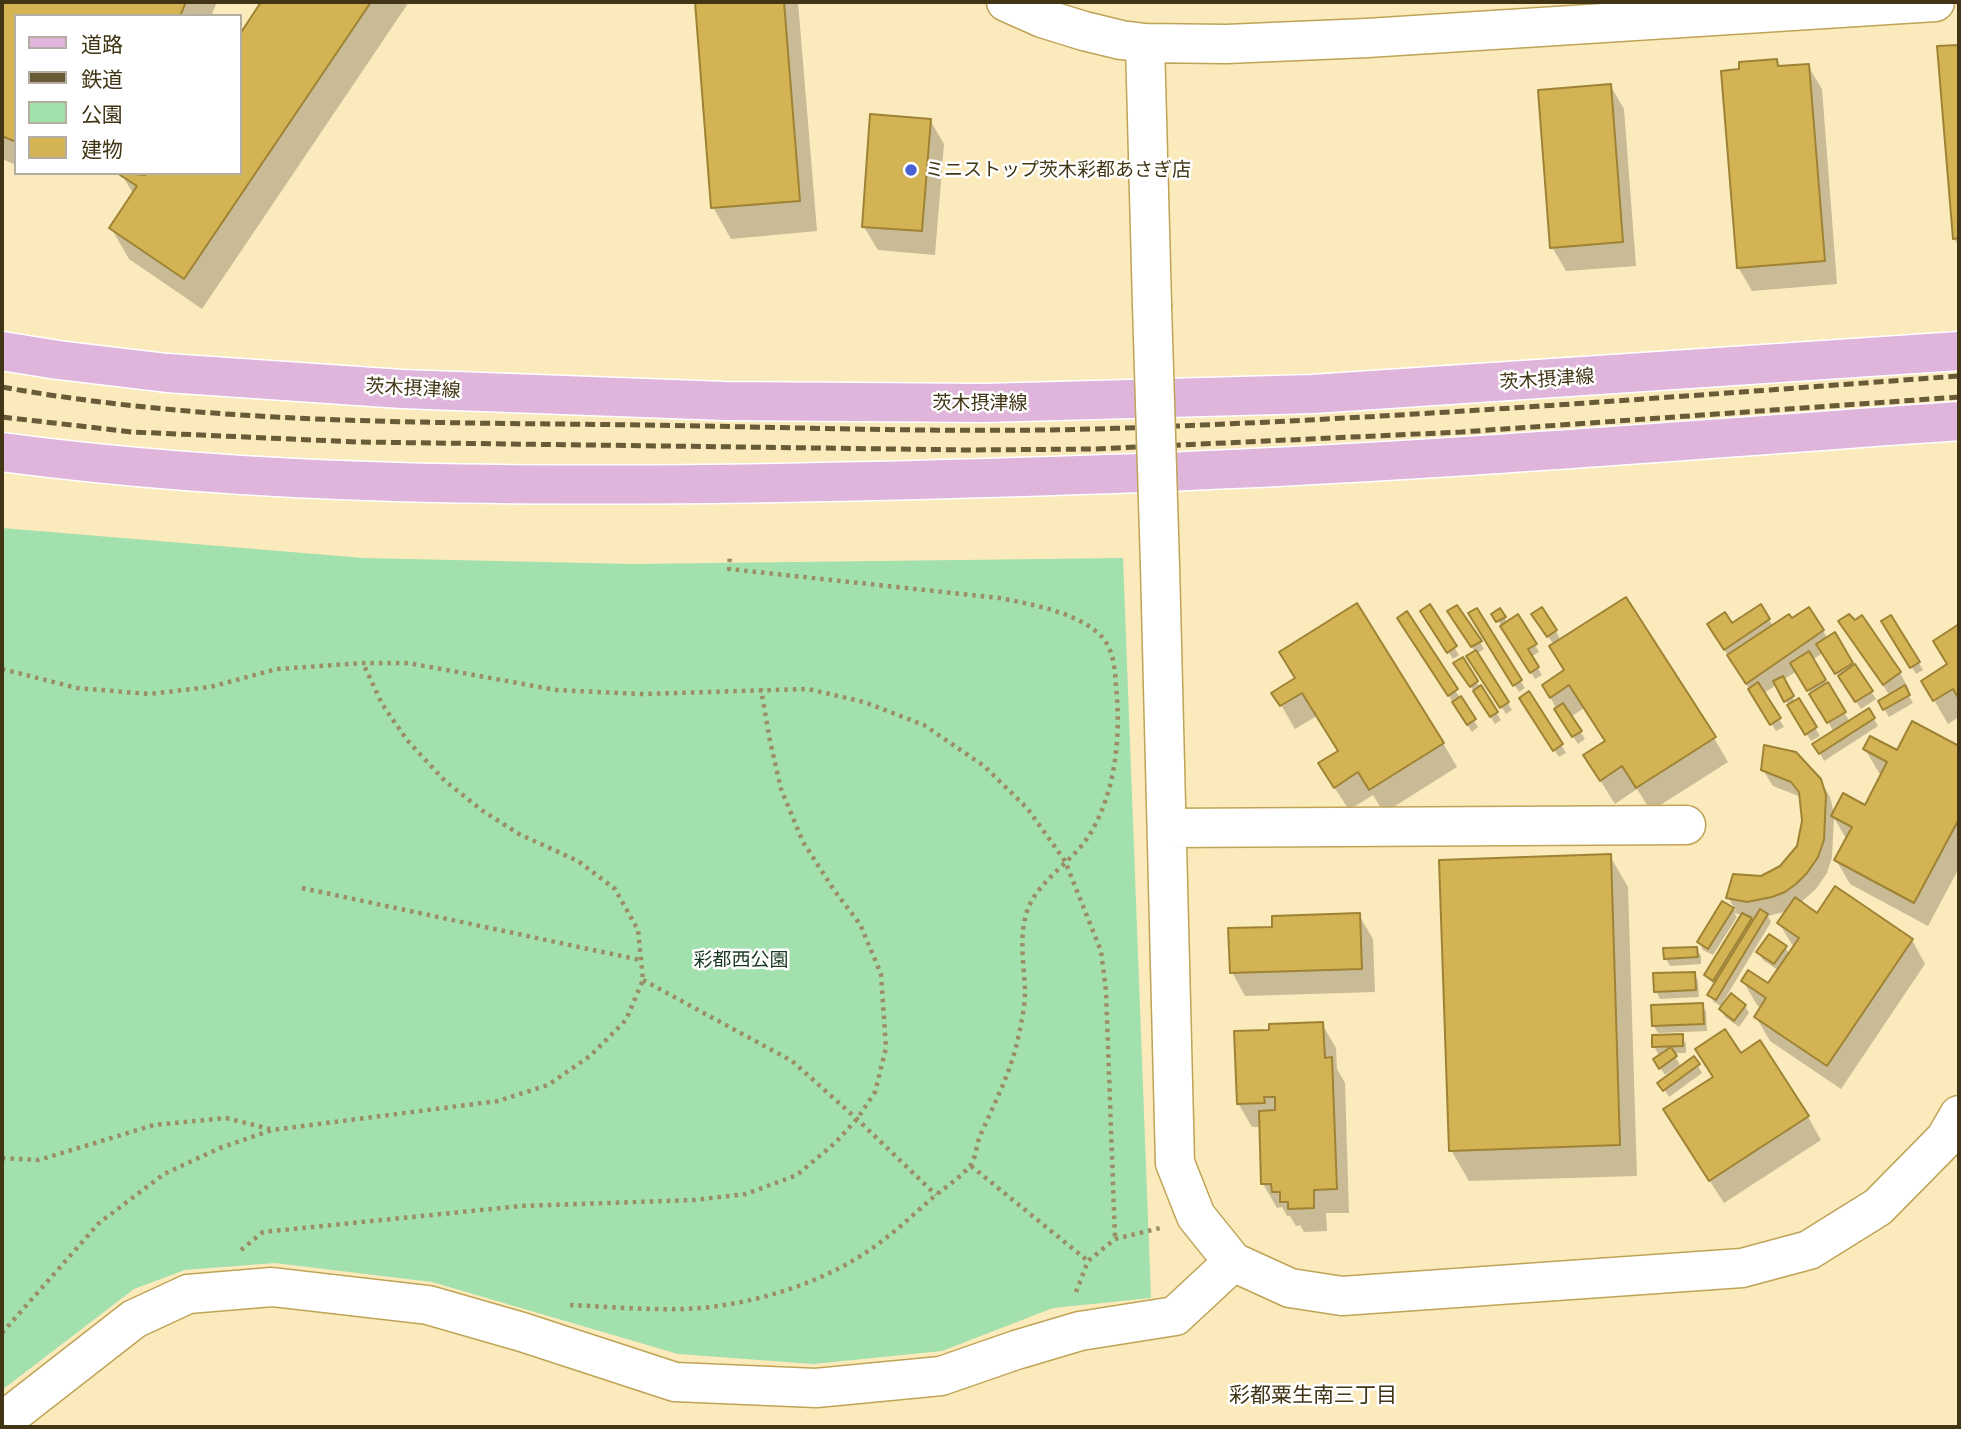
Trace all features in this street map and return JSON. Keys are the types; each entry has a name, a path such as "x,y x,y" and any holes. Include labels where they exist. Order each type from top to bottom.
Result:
{"main road":[{"name":"茨木摂津線","path":"2,351 167,373 402,389 725,401 961,403 1313,394 1959,351"},
{"path":"2,452 147,468 355,480 591,485 744,483 993,478 1246,468 1481,455 1959,421"}],"street":[{"path":"1006,2 1042,18 1084,31 1144,43 1226,44 1367,38 1935,2"},
{"path":"1144,43 1175,1163 1196,1216 1233,1262 1290,1288 1342,1296 1742,1268 1809,1250 1878,1207 1945,1139 1959,1115"},
{"path":"1167,828 1686,825"},
{"path":"2,1422 134,1319 188,1294 272,1287 428,1305 522,1332 675,1382 816,1388 941,1376 1080,1331 1175,1316 1233,1262"}],"path":[{"path":"565,1305 710,1307 777,1294 836,1270 886,1239 971,1166 979,1139 1001,1094 1016,1047 1025,994 1021,941 1031,902 1092,831 1113,771 1119,731 1115,667 1103,639 1091,628 1032,604 729,569 730,555"},
{"path":"2,1333 99,1223 164,1174 220,1148 272,1130 498,1101 548,1085 590,1056 626,1020 643,980 638,930 615,889 578,861 519,834 492,817 445,781 407,740 383,704 363,663"},
{"path":"2,669 77,688 149,694 210,687 277,669 408,663 556,690 640,694 808,689 864,702 924,725 984,766 1027,808 1065,861 1101,951 1106,991 1115,1239"},
{"path":"235,1291 242,1250 263,1232 521,1206 694,1200 746,1194 797,1175 835,1143 857,1119 875,1092 886,1048 881,974 860,924 803,842 785,800 769,741 761,689"},
{"path":"302,888 640,960"},
{"path":"643,980 792,1061 936,1195"},
{"path":"2,1158 39,1160 154,1125 226,1118 272,1130"},
{"path":"971,1166 1088,1261"},
{"path":"1080,1331 1076,1292 1088,1261 1115,1239 1168,1226"}],"green space":[{"name":"彩都西公園","path":"2,528 363,558 632,564 1123,558 1151,1298 1053,1308 942,1351 813,1364 678,1354 432,1282 275,1263 185,1270 134,1289 2,1390"}],"building":[{"path":"2,2 186,2 181,14 14,14 14,141 2,136"},
{"path":"261,2 371,2 184,279 109,228 137,186 120,175 242,175 242,31"},
{"path":"695,2 784,2 800,201 711,208"},
{"path":"1959,45 1959,238 1953,239 1937,46"},
{"path":"1777,59 1778,66 1809,64 1825,261 1737,268 1721,71 1739,69 1739,62"},
{"path":"1611,84 1623,242 1550,248 1538,90"},
{"path":"870,114 931,119 922,231 862,227"},
{"path":"1626,597 1716,737 1636,788 1622,766 1600,781 1583,755 1605,741 1569,685 1550,698 1542,685 1564,670 1549,646"},
{"path":"1357,603 1444,743 1369,790 1358,772 1334,788 1318,763 1338,751 1302,693 1280,706 1271,693 1295,678 1279,652"},
{"path":"1430,604 1457,646 1447,653 1420,611"},
{"path":"1761,604 1770,619 1724,650 1707,624 1725,612 1732,623"},
{"path":"1457,605 1482,641 1471,647 1447,611"},
{"path":"1542,607 1557,630 1547,637 1531,614"},
{"path":"1809,607 1824,630 1746,684 1727,655 1789,614 1792,618"},
{"path":"1477,608 1522,680 1513,686 1468,613"},
{"path":"1500,608 1506,617 1496,622 1491,614"},
{"path":"1407,611 1458,689 1448,696 1397,618"},
{"path":"1518,614 1537,644 1528,649 1539,667 1530,673 1500,626"},
{"path":"1849,614 1855,620 1862,615 1901,672 1883,685 1838,621"},
{"path":"1891,615 1920,662 1910,668 1881,621"},
{"path":"1959,624 1959,699 1953,689 1933,701 1921,681 1947,664 1933,641"},
{"path":"1835,632 1853,663 1835,674 1816,644"},
{"path":"1476,650 1509,702 1500,708 1466,656"},
{"path":"1809,651 1826,680 1807,691 1790,663"},
{"path":"1463,657 1478,681 1470,687 1453,663"},
{"path":"1855,664 1873,691 1855,702 1838,676"},
{"path":"1783,676 1794,696 1784,702 1773,681"},
{"path":"1758,682 1781,718 1770,725 1748,689"},
{"path":"1828,682 1846,712 1827,723 1809,694"},
{"path":"1481,685 1498,712 1490,717 1473,691"},
{"path":"1905,685 1910,695 1883,710 1878,701"},
{"path":"1529,691 1563,744 1553,751 1519,698"},
{"path":"1461,696 1476,719 1467,725 1452,702"},
{"path":"1799,698 1817,727 1805,735 1787,705"},
{"path":"1563,703 1582,731 1572,737 1554,709"},
{"path":"1869,708 1875,718 1819,754 1812,744"},
{"path":"1912,721 1959,746 1959,819 1914,903 1834,860 1852,827 1831,816 1843,793 1865,805 1887,762 1863,749 1870,736 1897,750"},
{"path":"1764,745 1796,752 1821,779 1826,795 1824,840 1818,857 1796,884 1772,897 1747,902 1726,898 1733,874 1761,876 1780,866 1797,846 1802,821 1799,792 1791,782 1761,770"},
{"path":"1611,854 1620,1145 1449,1151 1439,860"},
{"path":"1835,886 1913,939 1827,1066 1754,1017 1766,998 1741,981 1748,970 1768,983 1799,938 1777,923 1795,897 1817,913"},
{"path":"1722,901 1734,908 1708,949 1697,942"},
{"path":"1760,909 1768,914 1716,1000 1707,995"},
{"path":"1360,913 1362,969 1230,973 1228,928 1272,927 1272,916"},
{"path":"1742,913 1752,918 1713,981 1704,975"},
{"path":"1769,934 1787,946 1774,964 1756,952"},
{"path":"1697,947 1698,957 1664,959 1663,948"},
{"path":"1695,972 1696,990 1654,992 1653,973"},
{"path":"1731,993 1746,1005 1734,1021 1719,1009"},
{"path":"1703,1003 1704,1024 1652,1026 1651,1005"},
{"path":"1323,1022 1325,1058 1332,1057 1337,1189 1314,1190 1314,1208 1288,1209 1288,1202 1280,1202 1280,1192 1272,1192 1271,1184 1261,1184 1259,1111 1275,1110 1275,1097 1264,1097 1265,1103 1237,1104 1234,1031 1269,1030 1269,1024"},
{"path":"1725,1029 1741,1053 1760,1040 1809,1116 1709,1181 1663,1109 1713,1077 1695,1049"},
{"path":"1683,1034 1683,1046 1652,1047 1652,1035"},
{"path":"1671,1047 1677,1056 1659,1069 1653,1059"},
{"path":"1694,1056 1700,1064 1663,1091 1657,1083"}],"railway":[{"path":"2,387 160,409 320,419 1037,430 1419,414 1959,376"},
{"path":"2,417 132,432 358,442 970,450 1094,449 1461,432 1959,397"}],"place":[{"name":"ミニストップ茨木彩都あさぎ店","path":"911,170"}],"district":[{"name":"彩都粟生南三丁目","path":"1313,1396"}]}
